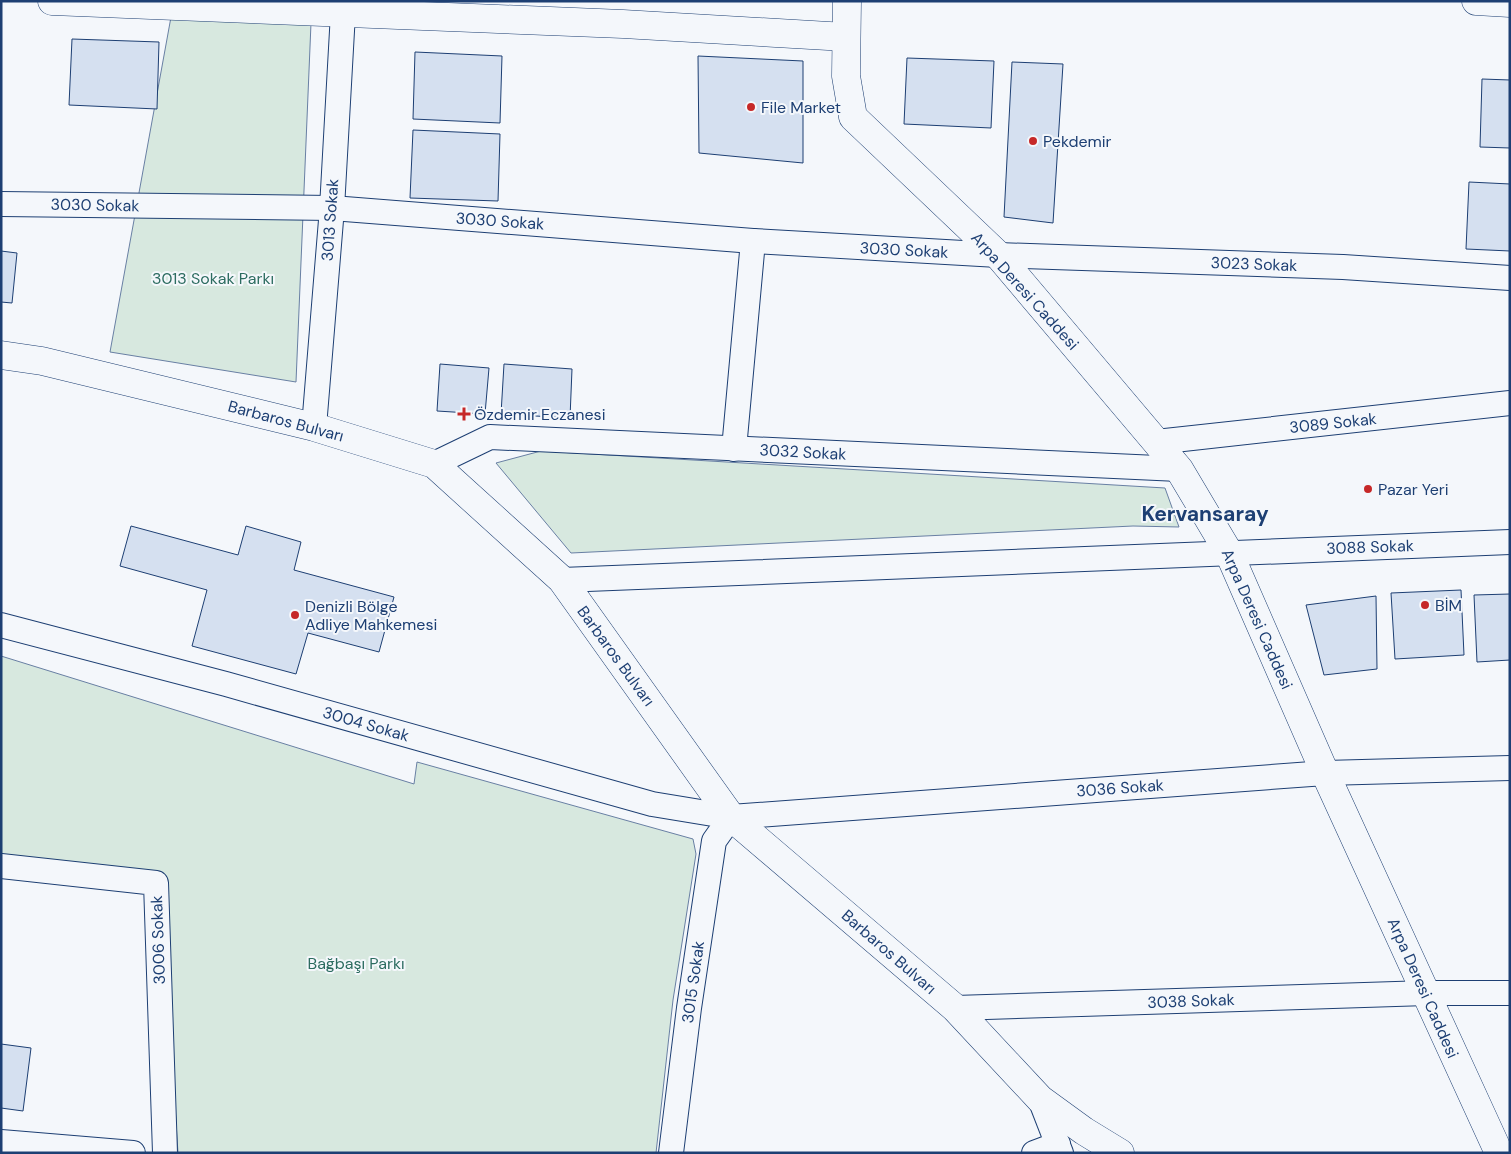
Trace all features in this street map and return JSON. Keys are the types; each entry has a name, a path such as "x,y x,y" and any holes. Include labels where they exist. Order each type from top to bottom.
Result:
{"street":[{"path":"52,1 623,24 846,37"},
{"name":"Arpa Deresi Caddesi","path":"847,1 846,76 853,117 998,255 1179,469 1229,553 1325,773 1427,993 1438,1024 1499,1153"},
{"path":"1476,1 1510,3"},
{"name":"3013 Sokak","path":"314,427 332,208 343,13"},
{"name":"3030 Sokak","path":"1,204 332,208 753,241 998,255"},
{"path":"734,449 753,241"},
{"name":"3023 Sokak","path":"998,255 1343,267 1510,278"},
{"name":"Barbaros Bulvarı","path":"1,355 42,361 314,427 434,464 562,580 731,817 955,1008 1040,1099 1084,1131 1120,1153"},
{"name":"3089 Sokak","path":"1156,442 1510,403"},
{"name":"3032 Sokak","path":"434,464 490,436 1179,469"},
{"name":"3088 Sokak","path":"562,580 1510,542"},
{"name":"3004 Sokak","path":"1,624 226,684 652,804 731,817"},
{"name":"3036 Sokak","path":"731,817 1325,773 1510,768"},
{"name":"3015 Sokak","path":"671,1153 689,1008 714,841 731,817"},
{"name":"3006 Sokak","path":"1,866 156,883 165,1153"},
{"name":"3038 Sokak","path":"955,1008 1427,993 1510,993"},
{"path":"1034,1153 1060,1149 1040,1099"},
{"path":"1,1142 133,1153"}],"green space":[{"name":"3013 Sokak Parkı","path":"171,17 311,23 296,382 110,352"},
{"path":"541,451 1165,488 1179,527 1133,526 571,553 496,463"},
{"name":"Bağbaşı Parkı","path":"1,656 414,784 417,762 693,839 696,854 673,1000 656,1153 178,1153 160,876 1,855"}],"building":[{"path":"72,39 159,42 157,109 69,105"},
{"path":"415,52 502,56 500,123 413,119"},
{"name":"File Market","path":"698,56 803,61 803,163 699,153"},
{"path":"907,58 994,61 991,128 904,124"},
{"name":"Pekdemir","path":"1012,62 1063,64 1053,223 1004,217"},
{"path":"1482,79 1510,80 1510,148 1480,147"},
{"path":"413,130 500,134 498,201 410,198"},
{"path":"1469,182 1510,184 1510,251 1466,249"},
{"path":"1,251 17,253 12,303 1,302"},
{"path":"440,364 489,368 485,414 437,411"},
{"path":"504,364 572,369 570,418 501,414"},
{"name":"Denizli Bölge Adliye Mahkemesi","path":"131,526 238,555 246,526 301,542 294,570 394,597 379,652 308,633 296,674 192,646 207,590 120,566"},
{"path":"1461,590 1464,655 1395,659 1391,593"},
{"path":"1510,594 1510,660 1477,662 1474,595"},
{"path":"1376,596 1377,669 1324,675 1306,605"},
{"path":"1,1044 31,1048 23,1111 1,1108"}],"place":[{"name":"File Market","path":"751,107"},
{"name":"Pekdemir","path":"1033,141"},
{"name":"Özdemir Eczanesi","path":"464,414"},
{"name":"Pazar Yeri","path":"1368,489"},
{"name":"BİM","path":"1425,605"},
{"name":"Denizli Bölge Adliye Mahkemesi","path":"295,615"}],"district":[{"name":"Kervansaray","path":"1205,514"}]}
